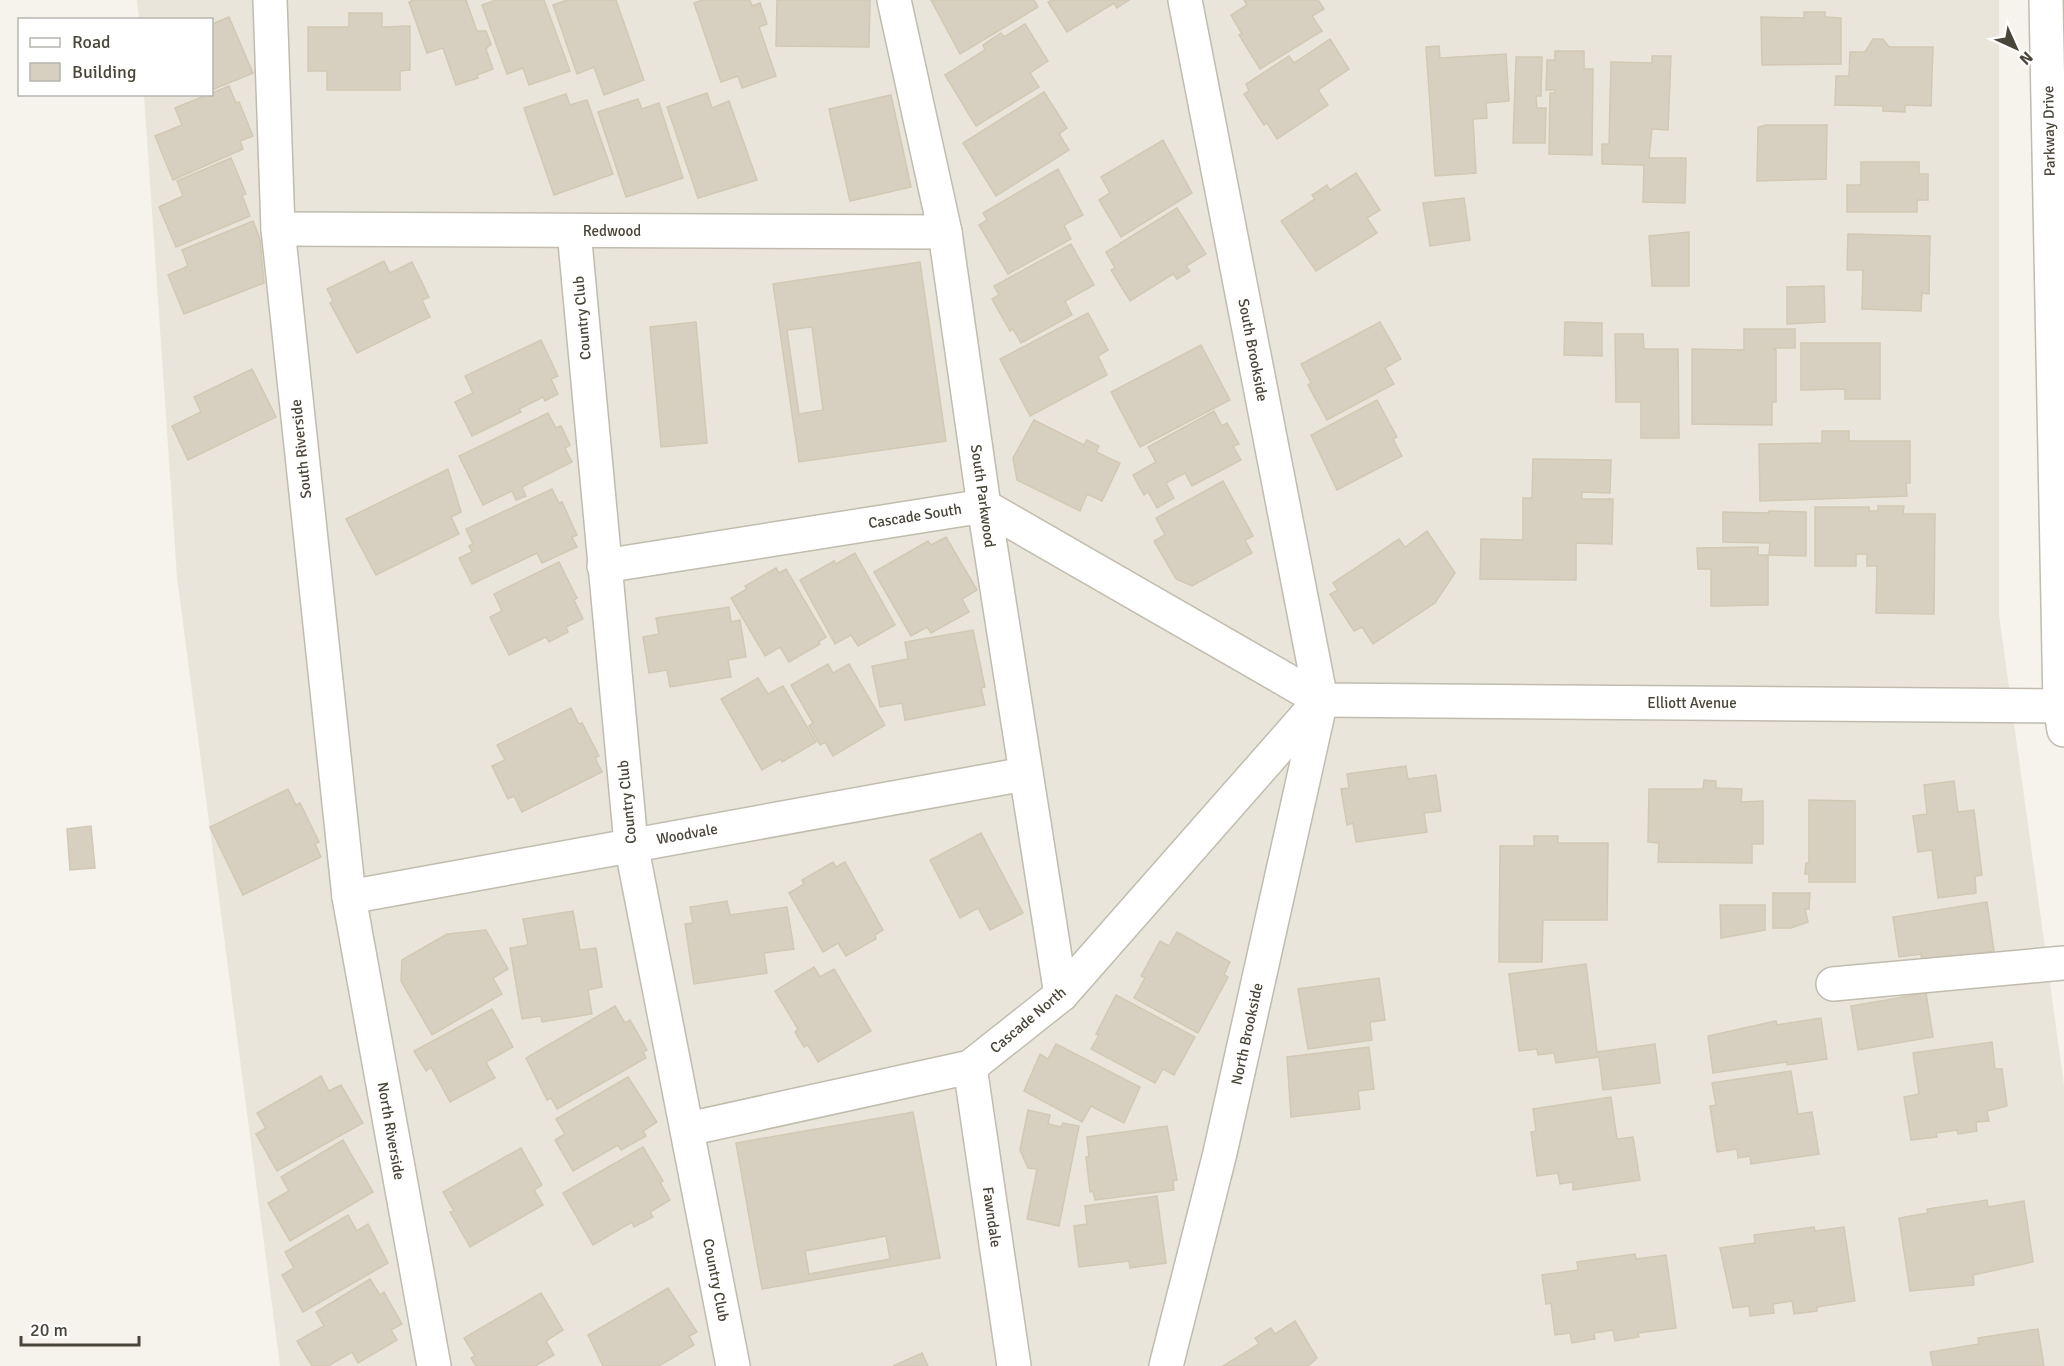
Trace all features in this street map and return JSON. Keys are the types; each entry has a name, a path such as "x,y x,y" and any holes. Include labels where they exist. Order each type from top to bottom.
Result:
{"street":[{"name":"South Riverside","path":"270,0 278,229 349,897"},
{"name":"South Parkwood","path":"894,0 945,232 984,506 1061,995"},
{"name":"South Brookside","path":"1185,0 1321,700"},
{"name":"Parkway Drive","path":"2046,0 2063,714"},
{"name":"Redwood","path":"278,229 945,232"},
{"name":"Country Club","path":"574,231 631,844 733,1366"},
{"path":"984,506 1321,700"},
{"name":"Cascade South","path":"604,566 984,506"},
{"name":"Elliott Avenue","path":"1321,700 2063,714"},
{"name":"Cascade North","path":"688,1129 970,1067 1061,995 1321,700"},
{"name":"North Brookside","path":"1163,1365 1220,1153 1321,700"},
{"name":"Woodvale","path":"349,897 1025,774"},
{"name":"North Riverside","path":"349,897 434,1366"},
{"path":"1833,984 2064,963"},
{"name":"Fawndale","path":"970,1067 1014,1366"}],"shaded area":[{"path":"137,0 1999,0 1999,615 2064,1085 2064,1366 280,1366 177,577 144,96 213,96 213,18 139,18"}],"building":[{"path":"413,0 466,0 477,31 486,31 491,44 486,49 493,69 477,75 478,78 456,85 443,48 427,53 409,2"},
{"path":"496,0 544,0 570,71 529,85 523,68 507,74 482,5"},
{"path":"567,0 616,0 644,80 604,95 594,67 577,74 553,5"},
{"path":"702,0 750,0 752,6 760,3 767,24 759,27 776,76 742,88 738,76 721,82 694,3"},
{"path":"777,0 870,0 869,47 776,46"},
{"path":"931,0 1034,0 1038,7 960,54"},
{"path":"1052,0 1129,0 1117,8 1114,3 1067,32 1048,2"},
{"path":"1244,0 1318,0 1324,9 1312,16 1322,31 1260,69 1239,35 1242,34 1231,15 1247,5"},
{"path":"1804,12 1825,12 1825,17 1841,18 1841,64 1762,65 1761,17 1804,18"},
{"path":"349,13 382,13 382,27 410,26 410,70 400,71 400,90 327,90 327,71 308,71 308,27 349,27"},
{"path":"229,17 253,73 213,90 213,24"},
{"path":"1025,24 1048,61 1030,73 1039,87 976,126 945,75 985,50 983,45 1001,33 1004,37"},
{"path":"1330,39 1349,69 1318,90 1328,105 1277,139 1267,123 1264,125 1244,94 1249,91 1246,84 1289,56 1294,63"},
{"path":"1873,39 1883,39 1889,47 1933,47 1931,106 1905,105 1905,112 1883,111 1883,106 1835,105 1836,76 1849,76 1850,52 1865,52"},
{"path":"1439,46 1440,58 1506,54 1509,101 1486,103 1487,118 1473,119 1476,173 1435,176 1426,47"},
{"path":"1555,51 1584,51 1584,69 1593,69 1592,155 1549,154 1550,93 1555,93 1555,90 1546,90 1547,60 1555,60"},
{"path":"1652,56 1671,56 1668,130 1652,129 1649,158 1686,158 1685,203 1643,202 1644,165 1602,164 1602,144 1609,144 1611,62 1652,63"},
{"path":"1516,57 1542,57 1541,96 1536,96 1537,108 1546,108 1545,143 1513,143"},
{"path":"229,86 236,103 239,102 253,136 240,141 243,149 173,180 155,136 182,125 175,108 204,96 213,96 213,93"},
{"path":"1044,92 1067,128 1059,134 1069,150 996,196 963,143"},
{"path":"707,93 712,108 729,101 757,180 698,198 667,107"},
{"path":"566,94 570,105 587,100 613,174 554,195 524,108"},
{"path":"891,95 911,187 850,201 829,109"},
{"path":"638,99 642,109 659,103 683,178 626,197 598,112"},
{"path":"1827,125 1826,179 1757,181 1758,127"},
{"path":"1163,140 1192,193 1121,237 1099,200 1110,193 1101,177"},
{"path":"231,158 246,194 242,195 250,216 176,247 159,207 183,196 177,181"},
{"path":"1861,162 1919,162 1919,174 1928,174 1928,200 1917,200 1917,212 1847,212 1847,185 1861,185"},
{"path":"1058,169 1083,215 1064,225 1071,239 1008,274 979,225 987,220 983,213"},
{"path":"1356,173 1380,210 1367,218 1377,233 1316,271 1281,221 1315,199 1312,195 1327,185 1330,190"},
{"path":"1464,198 1470,240 1430,246 1423,203"},
{"path":"1177,208 1206,254 1186,266 1190,271 1177,279 1173,274 1130,301 1111,270 1115,268 1106,252"},
{"path":"253,221 260,239 264,283 184,314 168,275 188,266 182,250"},
{"path":"1689,232 1689,286 1652,286 1649,236"},
{"path":"1848,234 1930,236 1929,294 1922,293 1921,311 1862,309 1863,270 1847,270"},
{"path":"1071,244 1094,285 1065,301 1072,315 1021,343 1013,329 1010,331 992,299 999,295 994,286"},
{"path":"384,261 390,273 412,262 429,297 422,300 430,317 357,353 330,303 333,301 327,289"},
{"path":"920,262 946,441 799,462 773,284","holes":["812,327 823,410 799,414 787,330"]},
{"path":"1824,286 1825,322 1787,324 1787,287"},
{"path":"1088,313 1108,350 1098,356 1107,375 1030,416 1000,359"},
{"path":"696,322 707,443 661,447 650,327"},
{"path":"1380,322 1401,359 1385,368 1394,384 1327,420 1308,385 1311,383 1301,364"},
{"path":"1565,322 1602,323 1602,356 1564,355"},
{"path":"1744,329 1795,329 1795,348 1772,348 1776,350 1776,402 1772,402 1772,425 1692,424 1692,349 1744,350"},
{"path":"1615,334 1643,334 1644,349 1678,349 1679,438 1641,438 1641,402 1616,402"},
{"path":"541,340 558,376 551,379 558,394 545,401 543,397 519,409 521,412 472,436 455,402 473,393 465,376"},
{"path":"1801,343 1880,343 1880,399 1845,399 1845,389 1801,390"},
{"path":"1201,345 1230,400 1140,447 1111,392"},
{"path":"252,369 276,417 188,460 172,426 201,412 194,397"},
{"path":"1377,400 1397,437 1393,439 1402,456 1337,490 1311,435"},
{"path":"1214,411 1222,426 1227,423 1239,444 1233,446 1241,460 1192,486 1185,473 1166,483 1174,498 1157,508 1148,492 1144,495 1133,475 1156,462 1148,447"},
{"path":"548,413 556,428 561,426 570,445 565,448 572,462 522,487 526,496 516,500 512,491 483,505 459,456"},
{"path":"1034,420 1084,445 1087,440 1099,446 1096,452 1120,463 1102,501 1087,494 1080,511 1017,480 1013,458"},
{"path":"1822,431 1849,431 1849,441 1910,441 1910,483 1906,483 1907,496 1760,501 1759,444 1822,443"},
{"path":"1533,459 1611,460 1610,493 1582,492 1582,499 1613,499 1612,544 1576,543 1576,580 1480,579 1481,539 1523,540 1523,498 1532,498"},
{"path":"448,469 461,512 451,517 459,534 376,575 346,519"},
{"path":"1223,481 1253,536 1245,540 1252,553 1192,586 1176,579 1154,541 1165,535 1156,518"},
{"path":"552,489 559,503 562,502 577,535 572,537 577,547 542,563 537,553 472,584 459,558 472,552 469,546 473,544 466,529"},
{"path":"1878,506 1904,506 1903,514 1935,514 1934,614 1876,613 1877,566 1867,566 1867,554 1856,554 1856,566 1815,566 1815,507 1869,507 1869,511 1878,511"},
{"path":"1769,511 1806,512 1806,556 1769,555 1770,543 1723,542 1723,512 1769,513"},
{"path":"1427,531 1455,573 1435,603 1373,644 1362,627 1354,631 1330,594 1338,590 1333,583 1399,539 1405,547"},
{"path":"946,537 977,590 962,599 969,612 931,633 927,627 911,636 874,572 928,541 931,545"},
{"path":"1758,547 1758,555 1768,555 1768,605 1711,606 1711,569 1698,569 1697,548"},
{"path":"855,553 895,625 858,646 851,635 835,644 800,580 834,561 836,564"},
{"path":"559,562 577,598 574,600 583,619 566,627 568,632 549,642 546,637 509,655 490,617 502,611 494,594"},
{"path":"776,568 779,573 786,569 826,637 818,642 820,644 789,662 780,647 765,656 731,598 747,589 745,586"},
{"path":"729,607 731,622 740,620 746,657 728,660 731,677 670,687 667,670 649,673 643,637 659,634 656,618"},
{"path":"973,630 985,687 981,688 985,705 905,720 902,703 880,707 872,666 908,659 905,642"},
{"path":"828,664 833,673 849,664 885,725 833,756 825,742 820,745 809,726 813,723 791,685"},
{"path":"758,678 768,694 783,686 816,742 782,762 781,759 762,770 721,699"},
{"path":"571,708 579,724 582,723 599,756 595,758 602,772 522,812 514,796 508,799 492,766 505,760 497,745"},
{"path":"1406,766 1408,779 1436,775 1441,811 1424,813 1427,832 1356,842 1353,823 1347,825 1341,789 1349,788 1347,774"},
{"path":"1704,780 1716,781 1716,788 1742,789 1741,802 1763,801 1763,844 1752,844 1752,863 1658,862 1659,843 1648,842 1649,789 1703,789"},
{"path":"1954,781 1958,812 1974,810 1982,875 1975,876 1976,893 1938,898 1932,850 1918,852 1913,816 1927,814 1924,785"},
{"path":"288,789 296,805 300,803 319,842 315,844 321,857 243,895 210,827"},
{"path":"1809,800 1855,801 1855,882 1809,882 1809,874 1805,874 1806,863 1809,863"},
{"path":"91,826 95,868 70,870 67,829"},
{"path":"981,833 1023,913 990,930 978,908 960,918 930,860"},
{"path":"1534,836 1558,836 1558,843 1608,843 1607,920 1543,920 1542,962 1499,962 1500,846 1534,846"},
{"path":"833,862 836,867 845,862 883,930 875,935 876,939 846,956 838,943 823,952 789,893 804,884 802,880"},
{"path":"1773,893 1810,893 1809,909 1805,909 1808,922 1791,928 1773,928"},
{"path":"727,901 730,915 787,907 794,949 764,953 767,973 694,984 685,924 693,923 690,907"},
{"path":"1987,902 1994,951 1922,961 1921,954 1899,957 1893,917"},
{"path":"1720,905 1765,905 1765,930 1721,938"},
{"path":"573,911 580,950 596,948 602,987 588,990 592,1014 542,1022 541,1016 522,1019 510,948 528,945 523,919"},
{"path":"486,930 508,969 493,978 502,994 432,1035 401,981 402,960 447,934"},
{"path":"1177,932 1230,962 1224,975 1228,977 1198,1033 1134,998 1145,978 1141,976 1160,941 1169,946"},
{"path":"1586,964 1597,1052 1655,1044 1660,1083 1603,1090 1599,1057 1556,1063 1554,1053 1538,1055 1537,1049 1519,1051 1509,974"},
{"path":"814,967 820,977 834,969 871,1031 818,1062 808,1045 804,1047 795,1032 798,1029 775,991"},
{"path":"1379,978 1385,1020 1370,1022 1372,1040 1308,1049 1298,989"},
{"path":"1926,993 1933,1037 1858,1050 1851,1006"},
{"path":"1116,995 1195,1037 1174,1075 1163,1069 1155,1083 1091,1049"},
{"path":"615,1006 625,1023 630,1020 647,1050 643,1052 646,1058 557,1109 551,1098 547,1100 526,1058"},
{"path":"492,1009 513,1047 486,1062 495,1078 450,1102 431,1067 426,1071 414,1051"},
{"path":"1821,1018 1827,1059 1787,1065 1787,1062 1713,1073 1708,1036 1776,1021 1777,1025"},
{"path":"1992,1042 1995,1069 2002,1069 2007,1106 1987,1111 1989,1121 1976,1122 1977,1131 1958,1134 1957,1130 1936,1133 1937,1137 1911,1140 1904,1097 1919,1094 1913,1053"},
{"path":"1056,1044 1140,1087 1124,1123 1091,1106 1082,1122 1024,1091 1040,1054 1048,1059"},
{"path":"1369,1047 1374,1089 1358,1091 1360,1109 1291,1117 1287,1057"},
{"path":"1791,1071 1798,1114 1812,1112 1819,1154 1751,1164 1750,1156 1738,1158 1737,1149 1717,1152 1710,1106 1716,1105 1712,1083"},
{"path":"321,1076 329,1091 341,1085 363,1123 277,1171 256,1134 266,1128 257,1113"},
{"path":"628,1077 657,1122 643,1131 646,1136 621,1150 618,1145 573,1171 555,1140 565,1134 556,1119"},
{"path":"1611,1097 1617,1139 1633,1137 1640,1180 1573,1190 1573,1182 1560,1184 1558,1173 1537,1176 1531,1132 1536,1131 1533,1109"},
{"path":"1028,1110 1050,1115 1048,1124 1061,1127 1063,1123 1079,1126 1059,1226 1027,1219 1037,1169 1028,1168 1020,1150"},
{"path":"913,1112 940,1258 762,1289 736,1143","holes":["886,1236 890,1259 809,1274 805,1251"]},
{"path":"1167,1126 1177,1180 1173,1181 1174,1190 1095,1200 1093,1191 1090,1192 1086,1157 1089,1157 1087,1137"},
{"path":"343,1140 373,1192 290,1241 268,1203 289,1191 281,1177"},
{"path":"643,1147 663,1181 660,1182 670,1200 650,1212 653,1217 634,1227 632,1222 593,1245 563,1193"},
{"path":"521,1148 542,1185 534,1190 543,1205 470,1247 450,1212 454,1211 443,1192"},
{"path":"1157,1196 1166,1263 1130,1268 1129,1261 1079,1267 1074,1226 1087,1224 1085,1206"},
{"path":"1987,1200 1988,1207 2024,1201 2033,1262 1973,1275 1974,1285 1910,1291 1899,1218 1928,1213 1927,1209"},
{"path":"348,1215 357,1231 368,1224 388,1263 303,1312 282,1275 294,1268 285,1252"},
{"path":"1814,1227 1815,1231 1844,1227 1855,1301 1817,1307 1817,1311 1794,1314 1792,1301 1773,1304 1774,1313 1750,1316 1749,1306 1733,1308 1720,1248 1755,1243 1754,1235"},
{"path":"1635,1254 1636,1259 1666,1255 1676,1328 1638,1333 1639,1337 1615,1341 1613,1330 1594,1333 1595,1339 1572,1343 1570,1333 1555,1335 1551,1303 1546,1304 1542,1275 1578,1270 1577,1262"},
{"path":"370,1279 380,1295 384,1292 402,1324 391,1330 397,1340 358,1363 352,1352 328,1366 312,1366 297,1341 324,1326 316,1312"},
{"path":"668,1288 697,1332 689,1336 694,1345 659,1366 603,1366 588,1335"},
{"path":"541,1293 563,1330 546,1341 554,1355 535,1366 476,1366 471,1358 475,1356 464,1338"},
{"path":"1295,1321 1317,1358 1308,1366 1223,1366 1259,1344 1255,1338 1271,1328 1275,1334"},
{"path":"2038,1329 2044,1366 1933,1366 1930,1352 1979,1344 1978,1338"},
{"path":"922,1353 928,1366 893,1366"}]}
